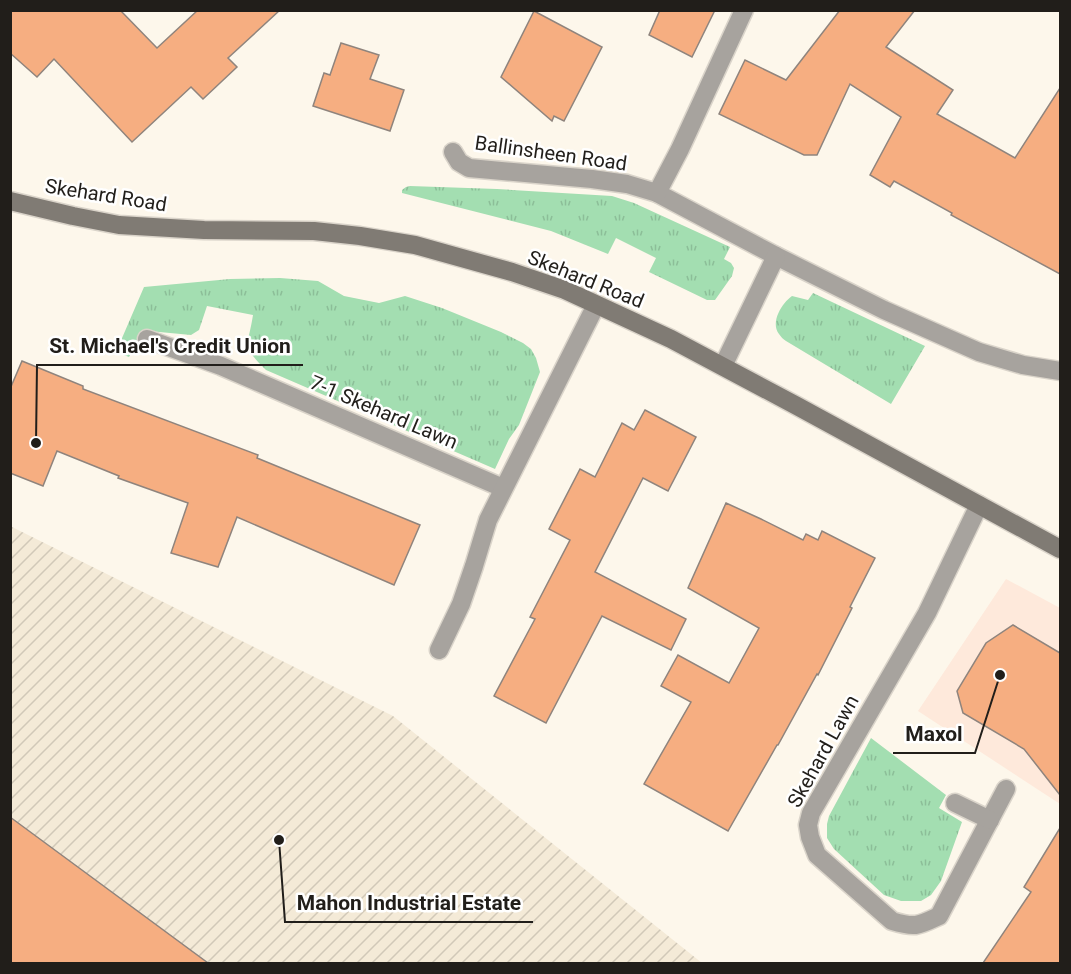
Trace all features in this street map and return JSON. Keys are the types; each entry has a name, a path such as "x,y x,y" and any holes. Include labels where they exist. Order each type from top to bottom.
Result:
{"main road":[{"name":"Skehard Road","path":"10,201 119,225 204,230 314,231 360,236 415,245 512,272 565,290 671,339 1060,549"}],"street":[{"path":"657,193 680,149 744,10"},
{"name":"Ballinsheen Road","path":"453,152 459,162 469,168 592,179 627,184 657,193 884,310 979,352 1023,365 1060,371"},
{"path":"723,366 776,256"},
{"path":"439,650 461,604 488,520 596,305"},
{"name":"7-1 Skehard Lawn","path":"147,339 221,366 503,488"},
{"name":"Skehard Lawn","path":"979,506 927,613 811,813 808,825 810,837 817,855 892,921 918,926 939,916 1006,789"},
{"path":"955,803 990,820"}],"shaded area":[{"path":"10,526 393,716 702,963 11,963"},
{"path":"1006,579 1060,608 1060,804 918,711"}],"green space":[{"path":"410,186 612,196 634,203 730,247 724,259 734,268 732,276 715,300 707,300 649,272 656,258 616,238 608,254 551,231 402,193 402,190"},
{"path":"280,278 318,281 344,296 379,303 405,296 501,332 531,349 540,372 519,425 509,439 495,469 266,370 249,350 248,340 253,315 207,306 199,330 191,335 149,331 141,335 129,357 116,352 144,287 230,279"},
{"path":"813,293 925,346 891,404 786,341 780,335 776,324 778,313 784,303 792,296 808,300"},
{"path":"871,738 946,795 939,808 962,822 941,881 931,895 921,901 901,901 884,895 834,849 827,838 829,816"}],"building":[{"path":"10,10 120,10 157,48 198,10 280,10 228,58 237,67 203,99 191,87 132,142 54,59 37,77 10,53"},
{"path":"660,10 715,10 692,57 649,35"},
{"path":"840,10 915,10 886,47 953,90 937,114 1015,158 1060,88 1060,274 951,215 952,213 894,181 890,187 870,175 901,117 850,84 817,155 804,155 719,114 745,60 786,80"},
{"path":"534,11 602,47 564,121 554,116 552,121 501,77"},
{"path":"341,43 379,55 370,79 404,90 390,131 313,106 324,73 330,75"},
{"path":"22,361 83,386 83,389 258,455 257,458 420,525 394,585 237,517 218,567 171,553 188,503 118,478 119,476 57,451 43,486 10,473 10,389"},
{"path":"645,410 696,437 668,491 643,478 595,572 686,619 671,650 602,616 546,723 494,696 535,619 530,617 570,540 549,529 580,469 595,477 622,423 634,430"},
{"path":"726,503 803,540 806,534 818,540 822,531 875,558 818,675 728,831 644,784 691,702 661,686 678,655 729,683 759,628 688,588"},
{"path":"1013,625 1060,653 1060,795 1024,749 963,713 957,691 986,643"},
{"path":"10,817 208,963 10,963"},
{"path":"1060,828 1060,963 983,963 1031,892 1024,887"}],"place":[{"name":"St. Michael's Credit Union","path":"36,443"},
{"name":"Maxol","path":"1000,675"},
{"name":"Mahon Industrial Estate","path":"279,840"}]}
